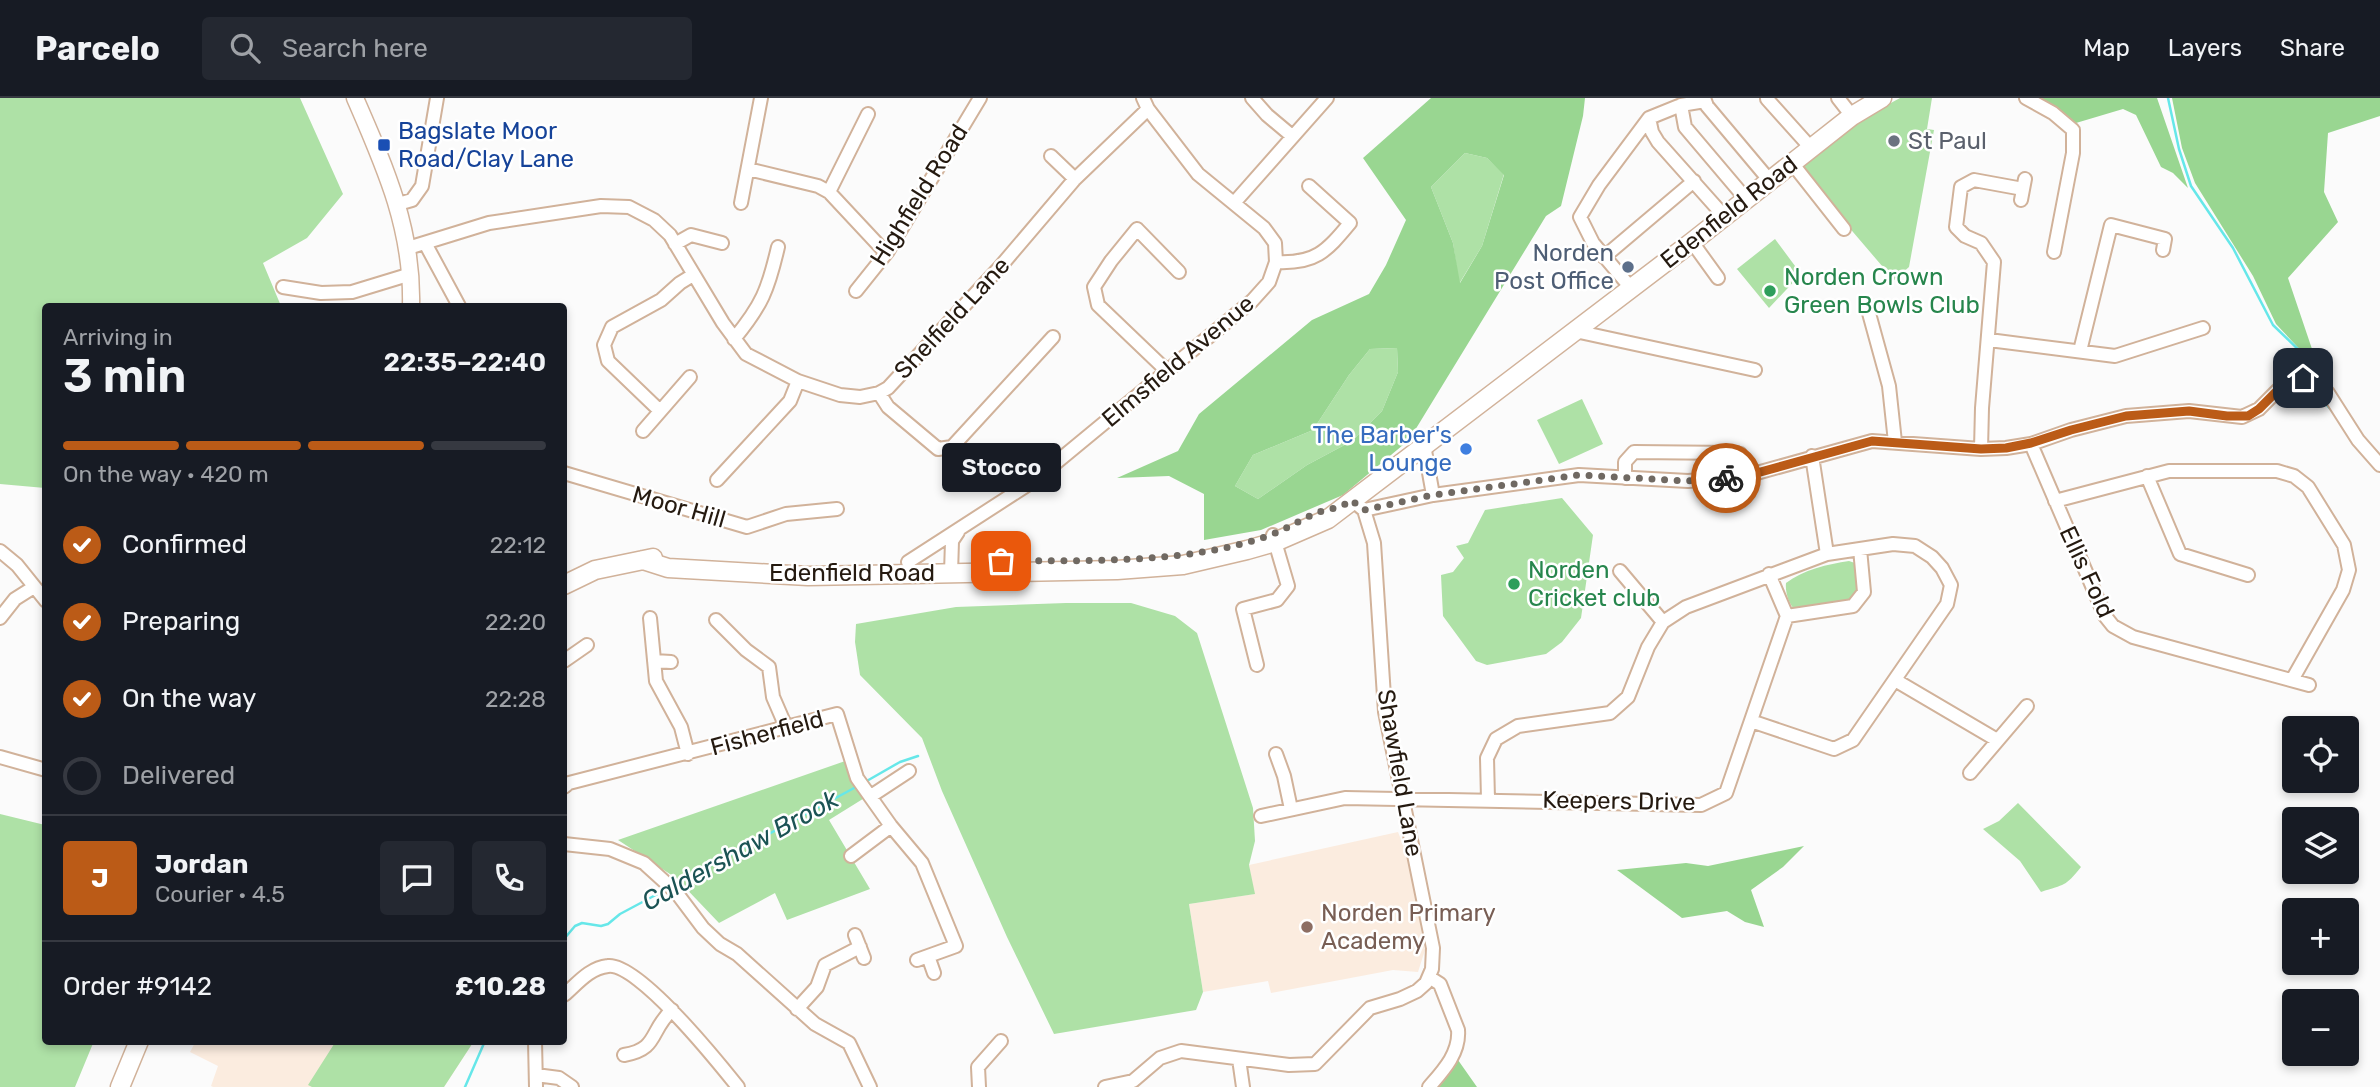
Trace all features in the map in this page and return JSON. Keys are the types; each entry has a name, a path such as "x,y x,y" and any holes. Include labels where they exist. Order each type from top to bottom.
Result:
{"main road":[{"name":"Edenfield Road","path":"758,567 808,576 1116,559 1184,555 1274,538 1320,512 1353,505 1424,445 1692,242 1852,116 1882,98"},
{"name":"Edenfield Road","path":"567,584 595,570 643,560 668,568 908,562 951,567"},
{"path":"120,1087 137,1045"}],"street":[{"path":"355,98 398,204 408,248 411,303"},
{"path":"398,204 412,200 422,186 437,98"},
{"path":"741,203 761,98"},
{"name":"Highfield Road","path":"856,291 886,253 980,98"},
{"path":"1252,98 1292,136"},
{"path":"1234,203 1327,98"},
{"path":"1838,98 1852,116"},
{"path":"2025,98 2053,113 2073,130 2073,153 2054,252"},
{"path":"1767,99 1811,148"},
{"path":"1630,288 1593,243 1580,217 1599,185 1649,118 1681,105 1705,102 1770,181"},
{"path":"1146,104 1198,174 1264,228 1275,243 1276,262 1296,263 1312,259 1330,247 1350,223 1308,186"},
{"name":"Shelfield Lane","path":"408,248 489,223 601,206 629,207 654,220 670,234 692,275 747,354 797,381 840,395 860,397 888,388 1000,267 1075,179 1146,104"},
{"path":"1681,105 1685,127 1746,199"},
{"path":"829,192 868,114"},
{"path":"1649,118 1652,132 1658,142 1724,216"},
{"path":"1051,156 1075,179"},
{"path":"1792,163 1844,229"},
{"path":"748,169 818,186 829,192 886,253"},
{"path":"1981,449 1994,262 1981,243 1965,236 1956,227 1961,187 1974,180 2023,189"},
{"path":"1604,257 1694,181"},
{"path":"2080,351 2115,211"},
{"path":"2111,225 2165,239 2163,250"},
{"path":"1167,371 1098,305 1094,287 1137,229 1179,272"},
{"path":"675,244 691,235 722,243"},
{"path":"1692,242 1718,278"},
{"path":"425,243 457,303"},
{"path":"734,339 757,311 770,281 778,247"},
{"name":"Elmsfield Avenue","path":"908,562 1035,480 1252,302 1269,282 1276,262"},
{"path":"283,288 321,293 352,292 411,274"},
{"path":"659,410 608,361 604,345 612,327 661,300 692,275"},
{"path":"1867,306 1889,386 1895,442"},
{"path":"1989,340 2115,356 2203,329"},
{"path":"1575,331 1755,370"},
{"path":"879,393 888,407 938,449 952,447 1053,337"},
{"path":"643,432 659,410 690,377"},
{"path":"1353,505 1579,475 1688,481 1746,476 1872,441 1981,449 2031,443 2126,416 2189,411 2248,416 2259,409 2287,381 2303,378 2317,381 2328,393 2353,432 2380,465"},
{"path":"718,480 790,401 797,381"},
{"name":"Ellis Fold","path":"2031,443 2105,616 2113,626 2133,637 2309,685"},
{"path":"1424,445 1433,495"},
{"path":"1625,478 1625,462 1634,452 1734,453 1740,454 1741,461"},
{"path":"1812,456 1827,554"},
{"path":"2054,501 2147,476 2195,470 2277,471 2294,476 2308,487 2344,545 2349,570 2343,590 2292,680"},
{"name":"Moor Hill","path":"567,475 747,527 786,513 837,509"},
{"path":"2147,476 2179,554 2242,570"},
{"name":"Shawfield Lane","path":"1353,505 1374,544 1385,712 1433,948 1431,973"},
{"path":"951,567 952,541 960,528"},
{"path":"1257,665 1243,609 1277,600 1288,586 1274,538"},
{"path":"1488,799 1488,758 1496,739 1518,726 1610,713 1628,697 1648,647 1663,622 1686,607 1827,554 1893,544 1915,546 1932,557 1942,568 1951,584 1947,604 1853,740 1834,749 1751,721"},
{"path":"1769,574 1787,615 1853,606 1864,592 1860,549"},
{"path":"0,551 17,565 42,596"},
{"path":"1620,571 1663,622"},
{"path":"0,618 15,599 34,587"},
{"name":"Keepers Drive","path":"1261,816 1345,798 1701,805 1726,793 1787,615"},
{"path":"650,618 656,681 681,727 688,754"},
{"path":"716,620 746,650 769,667 773,697 786,727"},
{"path":"567,659 587,645"},
{"path":"654,661 671,662"},
{"path":"1895,680 1997,740"},
{"path":"1970,774 2027,706"},
{"name":"Fisherfield","path":"567,785 837,713 857,778 891,826 922,863 961,942 922,958 934,973"},
{"path":"1276,754 1291,809"},
{"path":"0,757 42,769"},
{"path":"869,793 904,778"},
{"path":"851,856 891,826"},
{"path":"567,844 610,849 644,863 676,892 704,929 720,944 737,954 814,1024 849,1043 870,1087"},
{"path":"797,1009 817,987 825,965 860,947"},
{"path":"567,992 593,969 611,965 631,973 672,1010 738,1087"},
{"path":"1105,1087 1133,1081 1160,1058 1181,1051 1289,1065 1315,1064 1370,1008 1417,991 1426,983 1431,973 1440,984 1459,1036 1451,1058 1429,1087"},
{"path":"624,1055 642,1051 649,1046 659,1025 672,1010"},
{"path":"979,1087 978,1067 1001,1041"},
{"path":"535,1045 536,1081 559,1078 572,1087"},
{"path":"1239,1059 1243,1087"}],"shaded area":[{"name":"Norden Primary Academy","path":"1398,832 1407,855 1425,950 1418,972 1393,970 1271,993 1268,981 1203,992 1189,904 1254,894 1249,865"},
{"path":"194,1045 471,1045 444,1087 213,1087 211,1086 218,1066 190,1052"}],"green space":[{"path":"0,98 300,98 343,194 307,238 263,263 280,303 42,303 42,488 0,484"},
{"path":"1431,98 1585,98 1561,206 1546,216 1409,440 1343,495 1261,530 1204,540 1204,494 1169,476 1117,478 1178,451 1199,414 1312,320 1369,294 1386,265 1406,220 1363,158","holes":["1465,153 1487,158 1504,175 1482,246 1460,283 1453,243 1431,187","1397,348 1398,372 1382,411 1352,441 1307,465 1258,499 1235,486 1253,455 1313,430 1349,375 1370,349"]},
{"path":"1900,98 1932,98 1927,129 1934,130 1909,267 1894,280 1802,166 1849,129"},
{"path":"2039,98 2157,98 2188,188 2173,173 2161,167 2136,115 2123,109 2076,123"},
{"path":"2172,98 2380,98 2380,116 2328,133 2324,192 2338,222 2288,278 2312,349 2308,358 2276,324 2253,276 2195,183 2182,148"},
{"path":"1465,153 1487,158 1504,174 1482,246 1459,284 1453,243 1431,187"},
{"name":"Norden Crown Green Bowls Club","path":"1775,239 1801,274 1769,308 1737,269"},
{"path":"1397,348 1398,372 1382,411 1352,441 1307,465 1258,499 1235,486 1253,455 1313,430 1349,375 1370,349"},
{"path":"1582,399 1603,444 1559,464 1537,420"},
{"name":"Norden Cricket club","path":"1562,498 1593,535 1581,618 1562,642 1546,654 1487,665 1476,661 1443,616 1441,575 1453,572 1464,558 1456,546 1468,543 1485,510"},
{"path":"1849,561 1858,564 1862,592 1852,605 1796,611 1788,598 1786,583 1816,568"},
{"path":"1131,603 1175,616 1197,633 1253,808 1255,841 1249,865 1255,894 1189,904 1203,992 1196,1010 1054,1034 1007,937 942,791 922,738 860,675 855,642 856,624 956,607"},
{"path":"851,759 866,797 829,820 870,889 787,920 775,893 719,923 676,878 618,840"},
{"path":"2018,803 2081,867 2064,884 2041,892 2020,861 1983,829 1999,821"},
{"path":"0,814 42,824 42,1045 92,1045 75,1087 0,1087"},
{"path":"1804,846 1783,867 1751,890 1764,927 1745,922 1727,911 1682,918 1617,870 1686,863 1708,866"},
{"path":"333,1045 471,1045 444,1087 308,1085"},
{"path":"1458,1060 1477,1087 1432,1087 1449,1066"}],"waterway":[{"path":"2168,98 2179,149 2191,186 2233,248 2273,325 2304,355 2313,369"},
{"path":"2312,389 2334,413"},
{"name":"Caldershaw Brook","path":"865,782 900,762 918,756"},
{"name":"Caldershaw Brook","path":"674,885 856,787"},
{"name":"Caldershaw Brook","path":"567,935 575,926 582,923 601,926 608,924 620,914 665,890"},
{"name":"Caldershaw Brook","path":"465,1087 483,1045"}],"way so far":[{"path":"1001,561 1184,555 1273,534 1320,512 1345,506 1351,500 1364,510 1433,495 1579,475 1688,481 1726,478"}],"place":[{"name":"St Paul","path":"1894,141"},
{"name":"Bagslate Moor Road/Clay Lane","path":"384,145"},
{"name":"Norden Post Office","path":"1628,267"},
{"name":"Norden Crown Green Bowls Club","path":"1770,291"},
{"name":"The Barber's Lounge","path":"1466,449"},
{"name":"Stocco","path":"1001,561"},
{"name":"Norden Cricket club","path":"1514,584"},
{"name":"Norden Primary Academy","path":"1307,927"}],"route":[{"path":"1726,478 1746,476 1872,441 1981,449 2006,448 2126,416 2189,411 2248,416 2259,409 2287,381 2303,378"}]}
